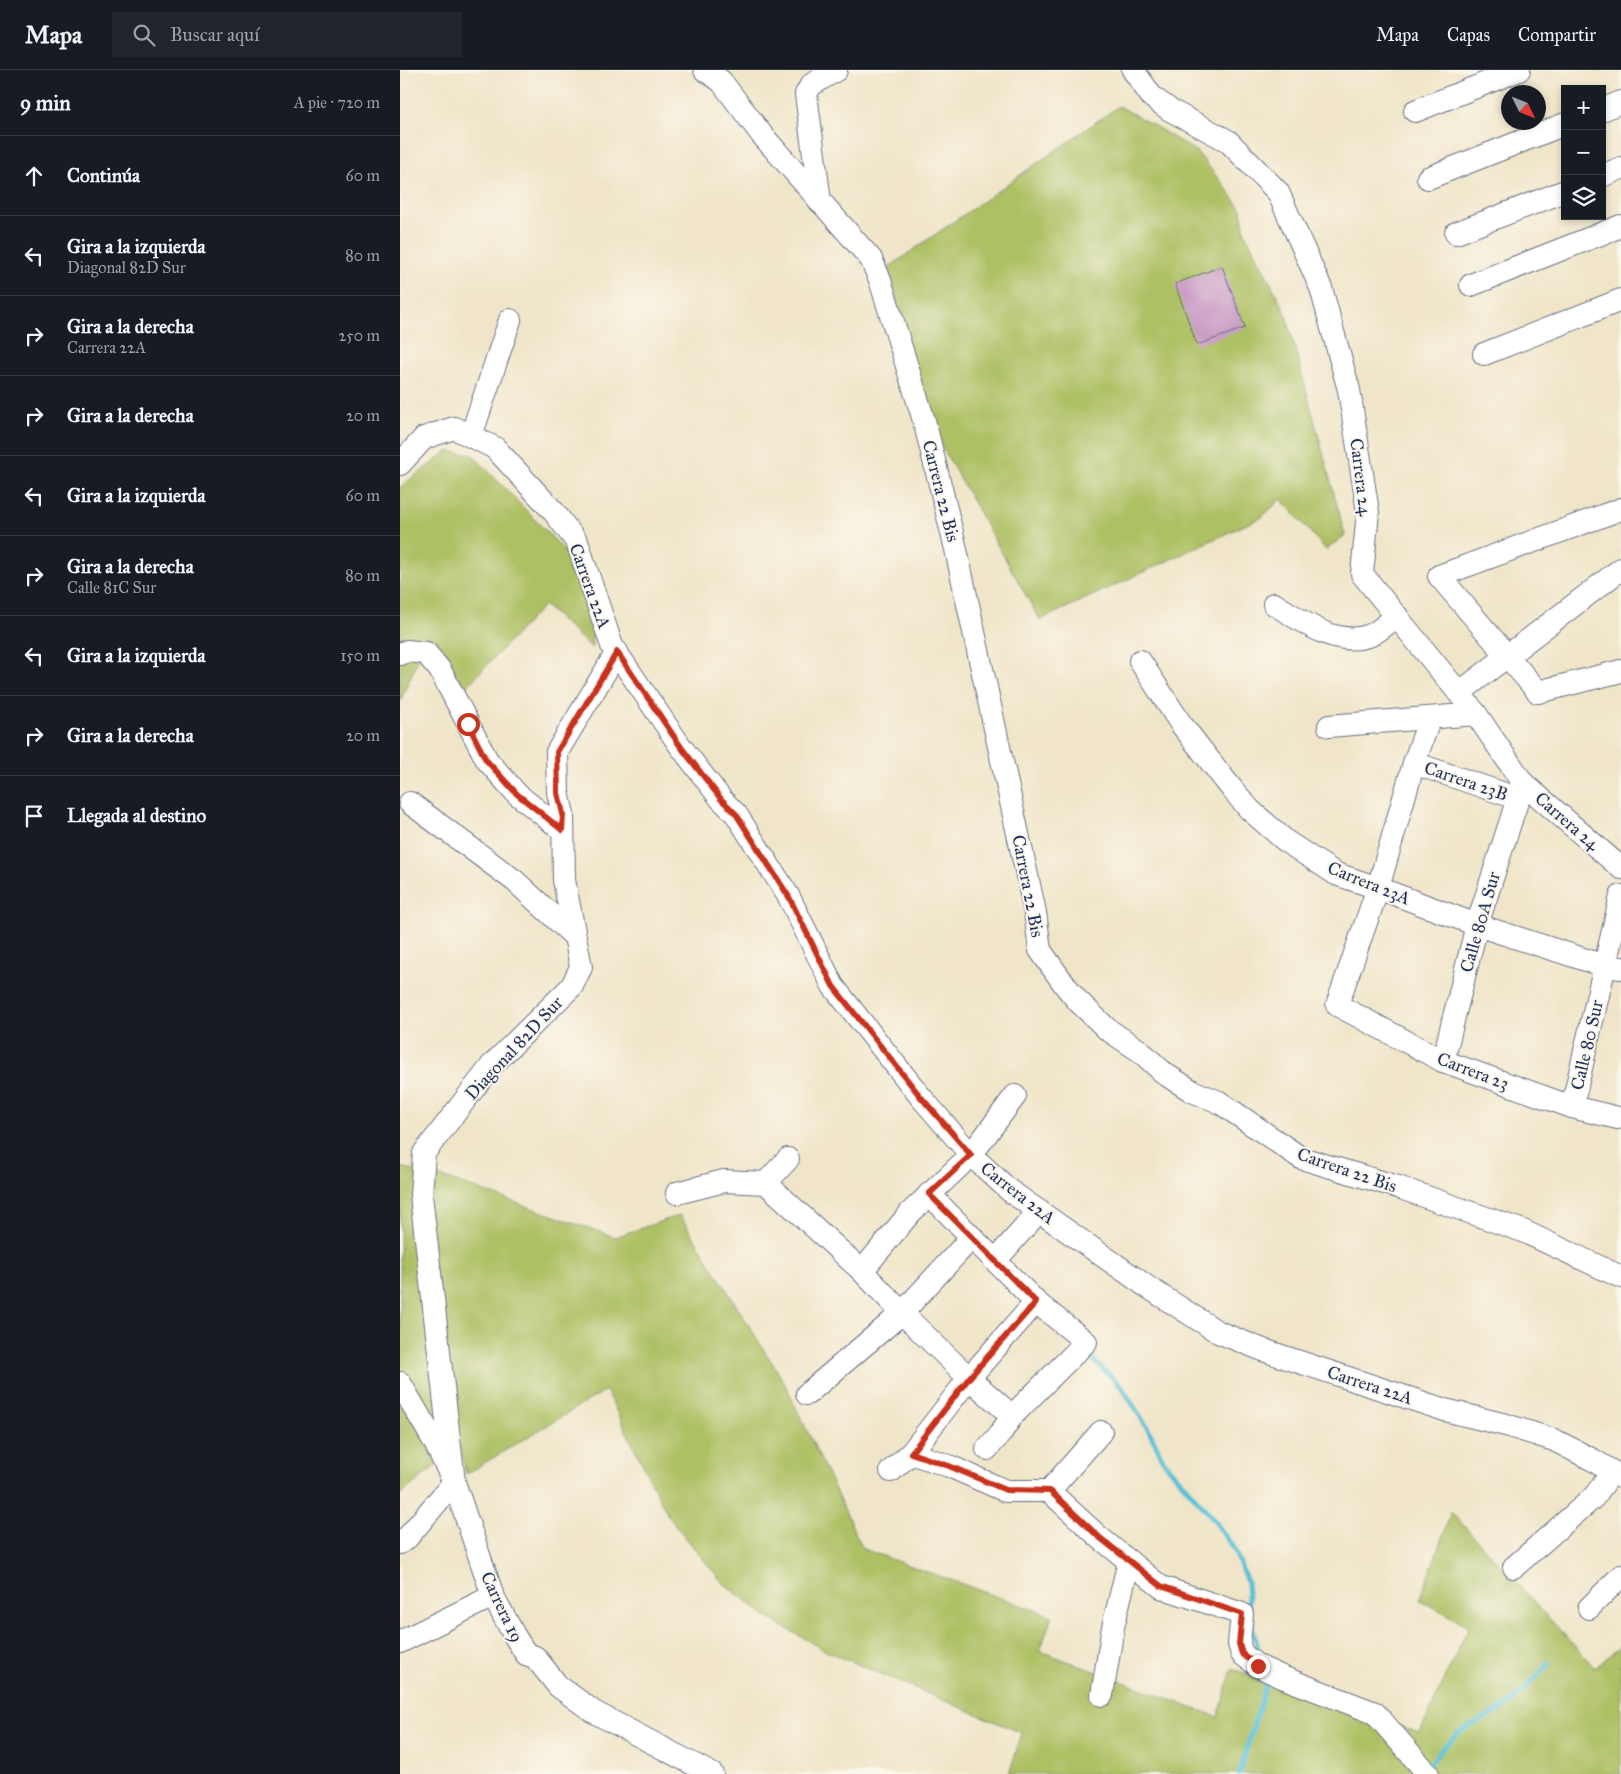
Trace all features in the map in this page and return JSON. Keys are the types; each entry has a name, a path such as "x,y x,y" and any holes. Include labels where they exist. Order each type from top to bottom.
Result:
{"street":[{"name":"Carrera 22 Bis","path":"705,70 720,81 762,135 871,259 880,280 925,424 955,545 1035,912 1040,950 1064,984 1106,1029 1140,1050 1165,1074 1192,1091 1219,1102 1301,1158 1398,1187 1523,1231 1621,1277"},
{"path":"820,202 806,94 811,85 836,70"},
{"name":"Carrera 24","path":"1133,70 1152,97 1170,110 1228,141 1278,192 1321,288 1349,390 1368,512 1362,574 1476,714 1521,791 1621,868"},
{"path":"1415,111 1519,70"},
{"path":"1606,108 1621,102"},
{"path":"1428,178 1561,126"},
{"path":"1604,175 1621,168"},
{"path":"1456,234 1561,192"},
{"path":"1471,285 1621,226"},
{"path":"1484,354 1621,300"},
{"path":"471,436 510,320"},
{"name":"Carrera 22A","path":"400,464 424,438 454,428 495,448 554,512 577,542 604,627 612,646 666,726 741,822 789,897 833,986 920,1096 971,1155 1010,1190 1150,1288 1218,1332 1263,1350 1445,1410 1506,1425 1554,1440 1617,1474"},
{"path":"1621,509 1439,576 1538,692 1621,670"},
{"path":"1459,693 1621,569"},
{"path":"1274,604 1326,634 1344,639 1368,636 1397,616"},
{"path":"400,654 407,651 426,653 440,670 486,760 517,794 562,830"},
{"name":"Diagonal 82D Sur","path":"454,1482 421,1196 424,1153 492,1065 572,986 581,967 564,880 563,814 558,793 557,752 617,652"},
{"name":"Carrera 23A","path":"1140,661 1181,724 1250,810 1287,842 1336,874 1477,925 1613,967"},
{"path":"1330,726 1476,714"},
{"path":"1378,888 1414,762 1430,718"},
{"name":"Carrera 23B","path":"1414,762 1521,791"},
{"name":"Calle 80A Sur","path":"1443,1061 1477,925 1521,791"},
{"path":"410,803 515,881 574,936"},
{"name":"Carrera 23","path":"1378,888 1337,1005 1443,1061 1572,1107 1620,1113"},
{"name":"Calle 80 Sur","path":"1572,1107 1613,967 1621,896"},
{"path":"862,1271 910,1213 971,1155 1015,1096"},
{"path":"766,1183 788,1159"},
{"path":"676,1193 724,1181 766,1183 862,1271 969,1378 1012,1416"},
{"path":"929,1194 1036,1302 1086,1342 1012,1416 987,1449"},
{"path":"995,1261 1039,1211"},
{"path":"807,1394 902,1313 972,1237"},
{"path":"891,1471 911,1453 969,1378 1036,1302"},
{"name":"Carrera 19","path":"400,1383 434,1442 454,1482 493,1596 526,1654 535,1657 558,1686 594,1712 712,1774"},
{"path":"1050,1491 1101,1432"},
{"path":"911,1453 949,1466 1006,1490 1050,1491 1099,1537 1161,1586 1242,1614 1239,1644 1242,1654 1258,1666 1282,1678 1374,1712 1428,1774"},
{"path":"1514,1567 1594,1497 1617,1474"},
{"path":"400,1543 407,1538 454,1482"},
{"path":"1102,1696 1113,1627 1129,1561"},
{"path":"1589,1608 1621,1576"},
{"path":"400,1642 493,1596"}],"green space":[{"path":"1119,106 1197,152 1241,209 1245,233 1285,311 1345,535 1326,550 1281,499 1262,517 1040,620 930,426 886,269"},
{"path":"448,451 473,455 564,550 580,585 592,621 592,648 544,605 466,687 445,659 425,643 400,702 400,487"},
{"path":"400,1167 436,1175 615,1237 680,1215 784,1382 863,1549 1052,1616 1040,1651 1218,1717 1232,1669 1420,1733 1469,1626 1420,1600 1451,1512 1595,1668 1621,1645 1621,1774 1009,1774 1022,1733 826,1651 768,1618 722,1582 668,1516 606,1390 466,1474 460,1446 400,1495"}],"building":[{"path":"1222,266 1245,328 1197,345 1175,284"}],"waterway":[{"path":"1084,1351 1122,1387 1148,1429 1165,1463 1212,1517 1234,1549 1247,1582 1249,1611"},
{"path":"1251,1622 1261,1659"},
{"path":"1428,1766 1459,1732 1499,1711 1515,1699 1549,1664"},
{"path":"1239,1774 1265,1688 1263,1675"}],"route":[{"path":"468,724 486,760 517,794 562,830 563,814 558,793 557,752 617,652 660,719 701,770 721,799 736,814 789,897 833,986 920,1096 971,1155 929,1194 1036,1302 969,1378 911,1453 949,1466 1006,1490 1050,1491 1099,1537 1161,1586 1242,1614 1239,1644 1242,1654 1258,1666"}]}
